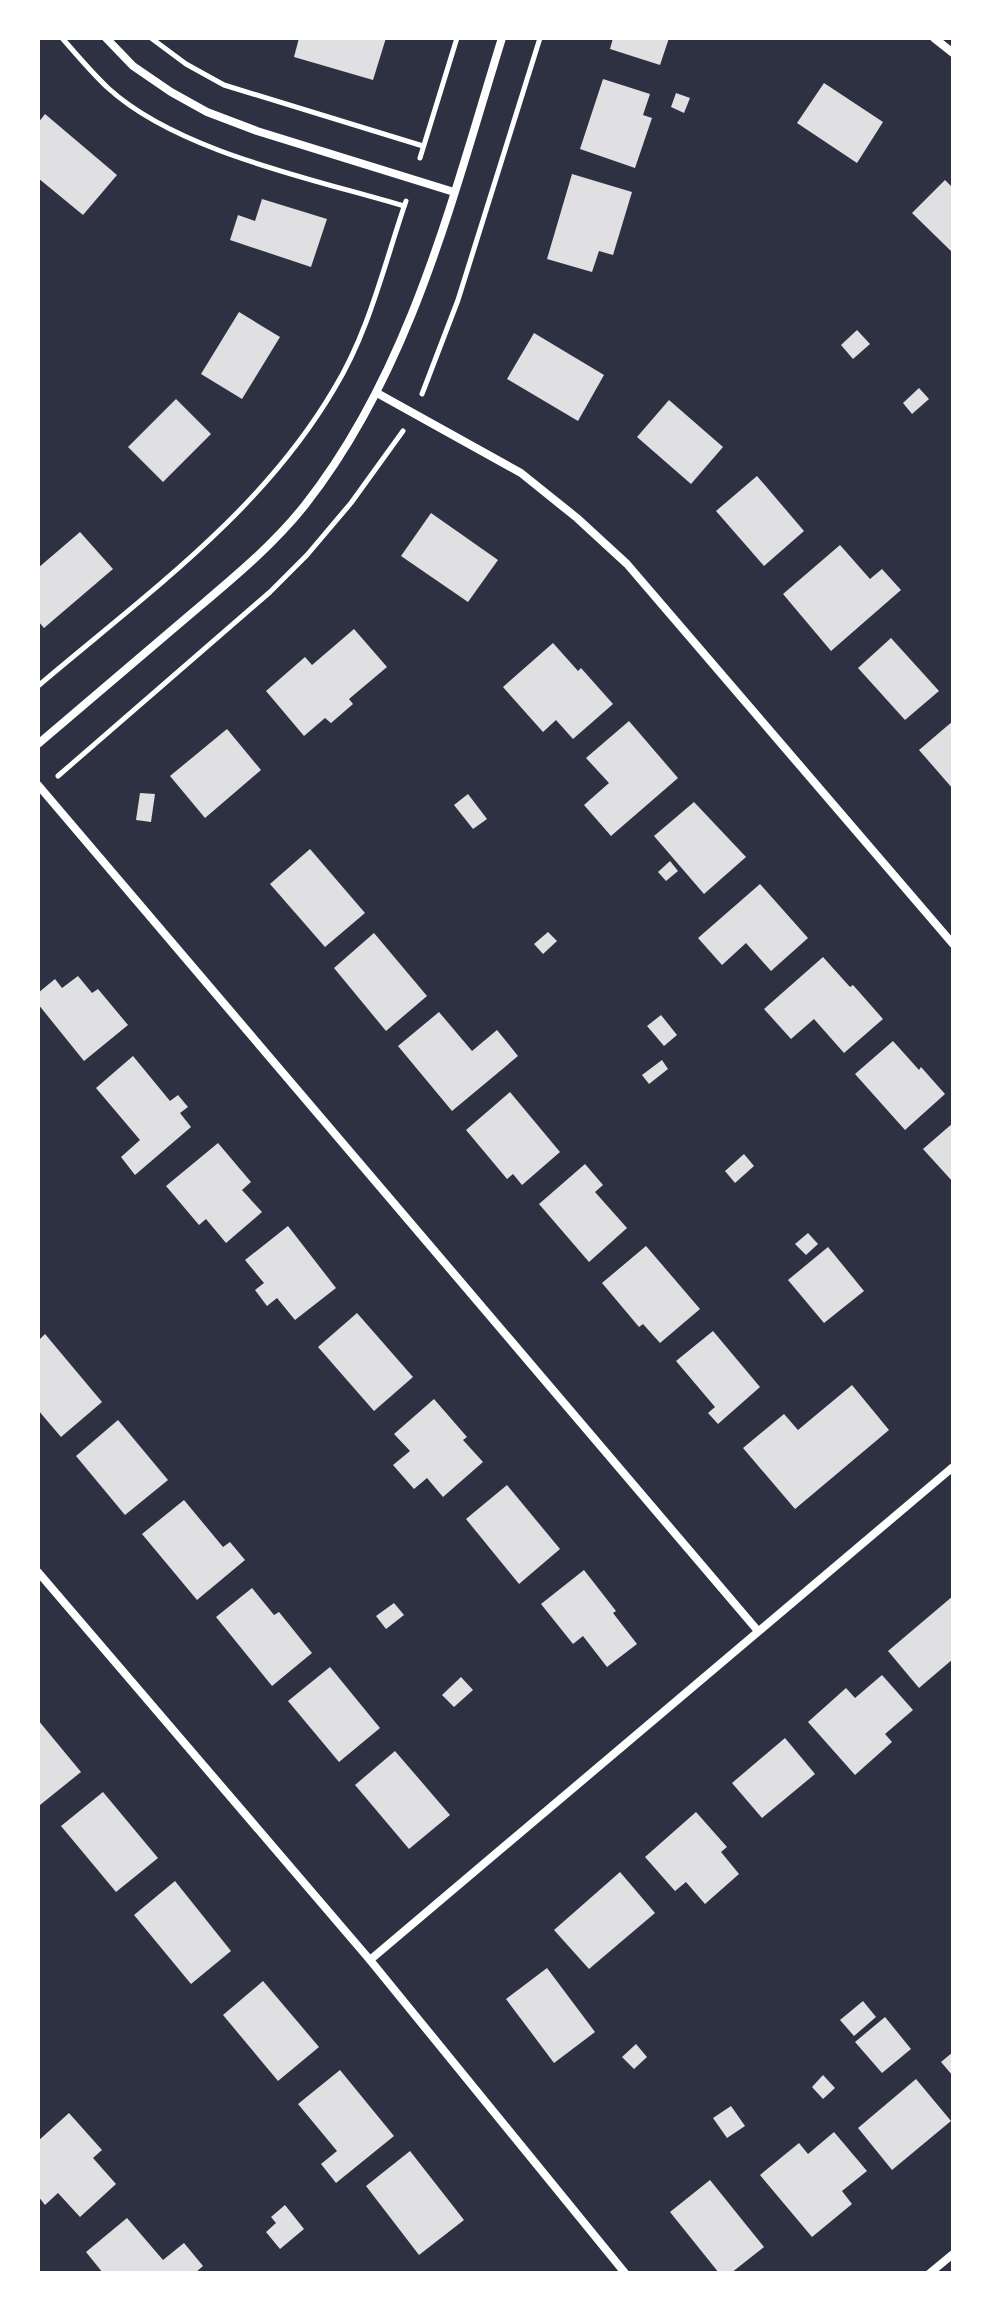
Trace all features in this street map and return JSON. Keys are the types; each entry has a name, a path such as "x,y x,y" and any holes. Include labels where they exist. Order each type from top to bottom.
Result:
{"street":[{"path":"106,38 133,66 207,112 257,131 454,192"},
{"path":"38,744 254,559 304,507 351,440 377,393 410,321 502,38"},
{"path":"934,38 953,53"},
{"path":"377,393 521,473 627,564 953,944"},
{"path":"38,785 758,1631"},
{"path":"370,1960 953,1467"},
{"path":"38,1572 370,1960 625,2273"},
{"path":"930,2273 953,2254"}],"path":[{"path":"151,38 186,64 224,85 423,146 457,38"},
{"path":"429,381 458,300 540,38"},
{"path":"38,686 188,559 239,513 278,471 335,388 363,332 404,206"},
{"path":"70,767 270,592 351,503 399,438"}],"building":[{"path":"299,38 386,38 373,80 294,57"},
{"path":"613,38 669,38 660,65 610,49"},
{"path":"603,79 650,94 643,115 652,118 635,168 580,149"},
{"path":"824,83 883,122 857,163 797,123"},
{"path":"676,93 690,98 684,113 671,107"},
{"path":"45,114 117,175 83,215 38,178 38,123"},
{"path":"572,174 632,192 613,255 599,251 592,272 547,259"},
{"path":"945,180 953,188 953,253 912,213"},
{"path":"262,199 327,219 311,267 230,240 238,215 255,221"},
{"path":"239,312 280,337 242,399 201,374"},
{"path":"857,330 870,344 853,359 841,345"},
{"path":"534,333 604,375 578,421 507,379"},
{"path":"919,388 929,399 912,414 903,403"},
{"path":"176,399 211,434 163,482 128,447"},
{"path":"669,400 723,447 691,484 637,437"},
{"path":"757,476 804,531 764,566 716,511"},
{"path":"431,513 498,560 468,602 401,556"},
{"path":"80,532 113,569 44,628 38,621 38,568"},
{"path":"840,545 870,579 882,569 901,590 831,651 783,594"},
{"path":"354,629 387,667 349,699 353,704 331,723 325,718 304,736 266,691 305,657 312,665"},
{"path":"891,638 939,691 905,720 858,668"},
{"path":"553,643 578,671 581,668 613,704 573,739 556,720 543,732 503,687"},
{"path":"629,721 678,778 611,836 584,805 609,783 586,758"},
{"path":"953,721 953,789 919,750"},
{"path":"227,729 261,770 205,818 170,776"},
{"path":"140,793 155,794 151,822 136,820"},
{"path":"468,794 487,819 473,829 454,805"},
{"path":"694,802 746,857 704,894 654,836"},
{"path":"310,849 365,913 325,947 270,884"},
{"path":"670,861 678,871 666,881 658,872"},
{"path":"760,884 808,938 771,971 746,943 722,965 698,938"},
{"path":"548,932 557,941 543,954 534,944"},
{"path":"374,933 427,996 386,1031 334,968"},
{"path":"823,957 883,1019 844,1053 814,1019 791,1039 764,1009"},
{"path":"78,976 92,993 98,989 128,1025 84,1061 38,1004 38,993 55,979 62,988"},
{"path":"439,1012 472,1051 497,1030 518,1056 452,1111 398,1046"},
{"path":"661,1015 677,1035 664,1046 647,1026"},
{"path":"893,1041 945,1094 905,1130 855,1074"},
{"path":"133,1056 170,1101 178,1095 188,1107 180,1113 191,1127 135,1175 121,1157 140,1140 96,1088"},
{"path":"662,1060 668,1069 649,1084 642,1075"},
{"path":"510,1092 560,1152 522,1185 513,1174 507,1179 466,1130"},
{"path":"953,1123 953,1182 923,1149"},
{"path":"218,1143 251,1182 242,1190 262,1212 226,1243 206,1219 199,1225 166,1186"},
{"path":"744,1154 754,1166 735,1183 725,1171"},
{"path":"585,1164 603,1185 595,1192 627,1228 589,1262 539,1204"},
{"path":"288,1226 336,1288 295,1320 277,1298 267,1306 255,1290 264,1283 245,1260"},
{"path":"808,1233 818,1244 806,1255 795,1244"},
{"path":"646,1246 700,1309 660,1343 643,1324 639,1327 602,1283"},
{"path":"828,1247 864,1291 824,1323 788,1280"},
{"path":"357,1313 413,1377 374,1411 318,1347"},
{"path":"713,1331 760,1387 718,1424 708,1413 715,1407 676,1361"},
{"path":"45,1334 102,1402 61,1437 38,1410 38,1341"},
{"path":"852,1385 889,1430 795,1509 743,1448 784,1414 798,1430"},
{"path":"434,1399 467,1437 463,1440 483,1462 443,1497 427,1478 414,1489 393,1465 410,1451 394,1434"},
{"path":"118,1420 168,1480 125,1515 76,1456"},
{"path":"507,1485 560,1549 519,1584 466,1519"},
{"path":"184,1500 223,1547 230,1542 245,1560 197,1600 142,1534"},
{"path":"584,1570 637,1644 607,1667 583,1636 573,1644 541,1604"},
{"path":"252,1588 274,1615 279,1612 312,1653 272,1686 216,1617"},
{"path":"953,1596 953,1659 919,1688 888,1651"},
{"path":"394,1603 404,1615 386,1629 376,1616"},
{"path":"330,1667 380,1728 339,1762 288,1701"},
{"path":"882,1675 913,1710 885,1734 892,1742 855,1775 808,1722 846,1688 855,1698"},
{"path":"461,1677 473,1690 454,1707 442,1695"},
{"path":"38,1720 81,1772 40,1805 38,1803"},
{"path":"785,1738 815,1774 762,1818 732,1783"},
{"path":"395,1751 450,1815 409,1849 355,1785"},
{"path":"103,1792 158,1858 116,1892 61,1826"},
{"path":"696,1812 727,1847 721,1852 739,1874 705,1904 686,1882 675,1891 645,1857"},
{"path":"620,1872 655,1913 589,1969 554,1930"},
{"path":"175,1881 231,1951 191,1984 134,1915"},
{"path":"547,1968 595,2032 554,2063 506,1999"},
{"path":"263,1981 319,2047 278,2081 223,2015"},
{"path":"863,2001 876,2017 854,2036 840,2020"},
{"path":"885,2017 911,2049 882,2073 855,2042"},
{"path":"636,2044 647,2057 634,2069 622,2057"},
{"path":"953,2052 953,2076 941,2062"},
{"path":"340,2070 394,2136 336,2183 321,2164 337,2151 298,2104"},
{"path":"823,2075 835,2088 823,2099 812,2087"},
{"path":"916,2079 951,2121 892,2170 858,2128"},
{"path":"731,2106 745,2126 727,2138 713,2118"},
{"path":"69,2113 102,2150 93,2158 116,2184 80,2217 58,2193 45,2205 38,2196 38,2141"},
{"path":"834,2132 867,2171 842,2191 852,2204 812,2237 760,2175 799,2143 808,2154"},
{"path":"410,2151 464,2220 419,2255 366,2186"},
{"path":"710,2180 764,2247 731,2273 719,2273 670,2212"},
{"path":"285,2205 304,2229 280,2249 266,2232 276,2223 271,2217"},
{"path":"127,2218 163,2260 184,2243 203,2266 195,2273 103,2273 86,2252"}]}
